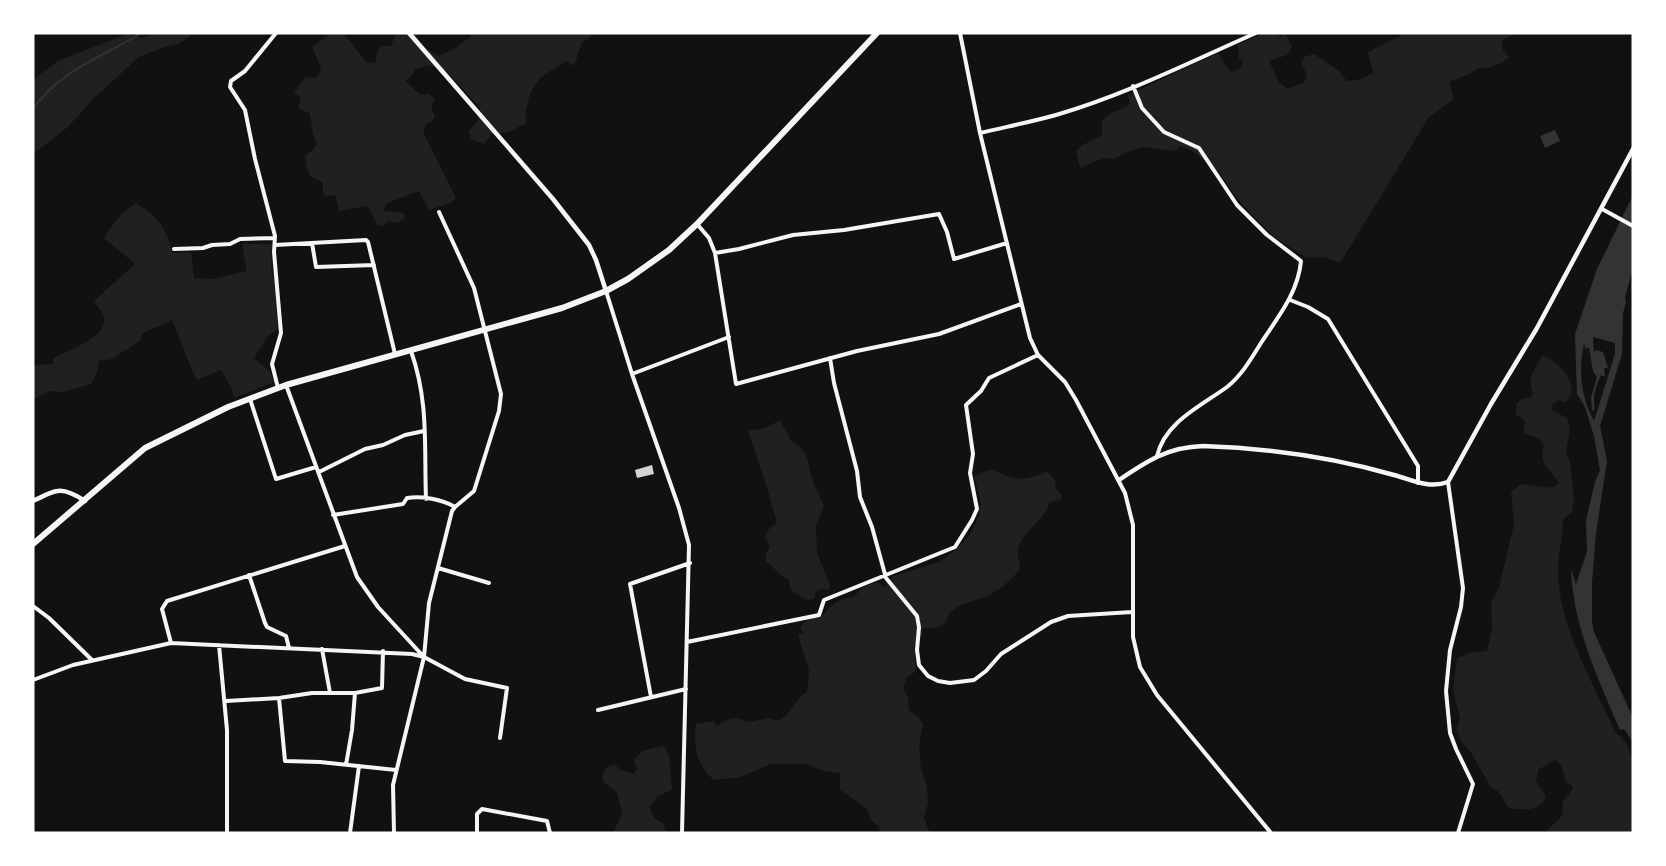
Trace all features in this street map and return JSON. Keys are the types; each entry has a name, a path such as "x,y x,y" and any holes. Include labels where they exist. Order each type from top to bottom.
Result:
{"main road":[{"path":"33,544 86,501 145,448 250,398 286,385 486,331 562,308 606,291 655,261 697,224 877,33"}],"street":[{"path":"276,33 245,71 231,81 230,87 245,110 275,238 274,252 281,333 272,364 278,388"},
{"path":"409,33 553,200 589,245 596,260 687,534 690,563 682,833"},
{"path":"960,33 980,133 1030,338 1038,355 1069,387 1125,493 1132,518 1132,612 1134,645 1140,667 1150,686 1271,833"},
{"path":"980,133 1056,115 1133,86 1256,33"},
{"path":"1133,86 1142,108 1164,132 1199,148 1237,206 1267,235 1301,261 1290,300 1236,378 1185,416 1160,444 1156,456"},
{"path":"1458,833 1473,784 1450,733 1446,691 1447,667 1461,607 1463,588 1448,482 1537,328 1633,148"},
{"path":"1602,209 1633,226"},
{"path":"394,833 393,785 424,657 429,603 455,507 474,491 500,402 498,381 471,279 439,212"},
{"path":"715,253 793,235 844,230 939,214 947,232 954,259 1007,243"},
{"path":"697,224 709,238 715,253 736,384 830,358 939,334 1021,304"},
{"path":"174,249 230,244 240,239 275,238"},
{"path":"275,244 366,240 395,355"},
{"path":"312,243 316,267 374,265"},
{"path":"1290,300 1328,319 1418,466 1418,483"},
{"path":"632,374 729,337"},
{"path":"411,351 426,418 424,431 426,499"},
{"path":"687,642 819,615 824,600 955,547 972,520 976,509 970,472 973,454 966,405 981,391 989,378 1038,355"},
{"path":"830,358 834,383 857,471 860,497 887,574 886,578 917,616 919,665 928,676 950,683 974,680 986,671 1001,654 1051,622 1068,616 1132,612"},
{"path":"286,385 333,515 363,588 424,657"},
{"path":"250,398 276,479 316,467"},
{"path":"319,472 365,449 424,431"},
{"path":"1119,480 1156,456 1170,450 1188,446 1218,446 1355,464 1418,483 1433,485 1448,482"},
{"path":"33,501 59,489 86,501"},
{"path":"333,515 402,504 407,498 448,503 455,507"},
{"path":"171,643 162,609 167,601 345,546"},
{"path":"651,697 630,584 690,563"},
{"path":"438,568 489,583"},
{"path":"249,574 267,627 286,636 289,648"},
{"path":"33,606 49,618 92,660"},
{"path":"33,680 92,660 171,643 412,654 424,657 465,679 507,688 500,738"},
{"path":"219,645 225,701 227,833"},
{"path":"322,649 330,693"},
{"path":"225,701 279,698 312,693 355,693 382,688 383,651"},
{"path":"598,710 686,689"},
{"path":"346,765 355,693"},
{"path":"279,698 285,761 320,762 396,770"},
{"path":"350,833 359,766"},
{"path":"477,833 477,814 482,809 548,821 550,833"}],"shaded area":[{"path":"156,33 194,33 179,44 139,57 92,100 69,126 33,154 33,81 35,78 58,61 127,34 142,38"},
{"path":"332,33 341,33 367,63 376,62 377,52 381,46 391,46 396,33 414,33 424,47 438,56 454,49 470,37 470,33 594,33 582,42 574,66 567,61 537,82 530,95 525,116 527,123 508,132 490,135 484,144 471,139 469,131 478,120 480,108 449,74 430,65 416,69 405,81 421,95 429,94 435,99 431,107 435,116 432,121 425,124 424,134 456,198 450,203 429,210 419,191 387,203 383,211 404,213 404,219 397,223 389,221 383,226 377,225 366,206 339,211 335,195 323,194 323,182 311,177 307,169 305,156 314,149 317,143 313,135 310,114 298,108 301,98 294,92 306,77 317,78 321,68 312,47"},
{"path":"1265,33 1277,33 1280,37 1285,33 1292,47 1287,55 1269,61 1279,82 1287,89 1304,83 1307,74 1301,64 1304,57 1314,54 1339,71 1347,81 1361,79 1373,73 1368,52 1406,33 1518,33 1502,40 1503,50 1509,57 1505,60 1491,67 1478,68 1468,75 1449,82 1454,99 1429,117 1340,263 1324,257 1307,258 1277,239 1236,197 1219,172 1192,151 1180,146 1174,151 1144,147 1126,152 1115,159 1104,158 1080,168 1076,151 1102,135 1102,121 1130,104 1128,95 1218,53 1231,72 1241,68 1243,61 1239,59 1238,44"},
{"path":"1555,130 1560,141 1545,148 1540,136"},
{"path":"1633,195 1633,268 1625,297 1622,354 1600,426 1607,461 1596,533 1592,621 1594,632 1633,718 1633,742 1624,729 1620,730 1588,652 1576,611 1571,569 1576,584 1587,552 1586,520 1600,470 1594,436 1585,407 1577,394 1575,334 1597,269","holes":["1593,337 1615,343 1615,354 1594,421 1586,402 1582,383 1581,364 1584,344 1586,349 1589,347 1593,371 1597,377 1591,397 1592,411 1595,409 1594,396 1598,383 1601,375 1605,377 1604,368 1608,368 1603,352 1596,350 1594,353"]},
{"path":"136,203 161,224 173,253 191,252 194,278 213,279 246,271 243,244 272,244 271,268 278,329 268,336 254,358 270,372 274,382 234,398 231,387 221,370 197,380 172,320 141,334 141,340 112,359 99,361 97,373 91,384 63,392 50,391 33,399 33,365 53,364 53,358 85,342 100,331 104,318 94,301 135,264 104,238 126,210"},
{"path":"1542,356 1553,361 1563,370 1571,388 1571,395 1565,403 1558,400 1552,405 1552,410 1567,418 1570,428 1566,453 1570,462 1574,499 1572,512 1563,520 1558,568 1560,595 1579,655 1615,732 1626,743 1629,751 1633,766 1633,833 1545,833 1561,817 1563,801 1573,786 1566,782 1561,765 1555,760 1538,770 1536,781 1546,797 1543,802 1535,808 1509,808 1498,791 1491,787 1470,751 1462,743 1456,728 1460,719 1453,689 1457,658 1473,652 1487,651 1492,628 1491,602 1499,588 1514,524 1511,493 1520,484 1552,488 1559,483 1544,462 1544,445 1540,439 1523,433 1525,421 1516,415 1516,404 1533,394 1531,378"},
{"path":"780,420 792,442 805,453 812,479 824,506 816,526 817,553 830,585 829,590 820,589 815,592 815,598 807,601 790,589 789,580 766,561 766,553 770,547 765,537 768,530 777,523 748,431 766,428"},
{"path":"991,469 1018,479 1046,471 1055,480 1056,488 1062,496 1060,500 1050,502 1043,515 1020,543 1018,554 1020,569 1013,577 992,594 956,608 948,615 943,625 923,628 922,637 914,646 916,671 906,678 903,690 908,696 909,710 923,724 919,747 921,769 927,786 928,803 924,817 929,831 935,833 880,833 879,827 872,821 867,809 840,790 840,773 824,771 806,764 771,764 740,777 714,780 703,768 697,755 696,724 713,721 717,726 732,719 747,722 769,718 779,721 783,718 807,692 809,671 798,635 803,633 800,628 802,625 809,619 821,617 835,603 854,597 867,586 877,582 884,587 893,576 939,562 957,549 971,533 979,515 981,503 974,476"},
{"path":"664,746 669,756 672,790 658,796 649,807 654,818 663,823 666,833 613,833 622,814 617,792 603,782 603,774 607,767 614,764 621,770 634,774 637,768 634,760 642,751"}],"building":[{"path":"652,465 654,474 637,478 635,470"}],"waterway":[{"path":"33,109 56,84 69,74 141,33"}]}
